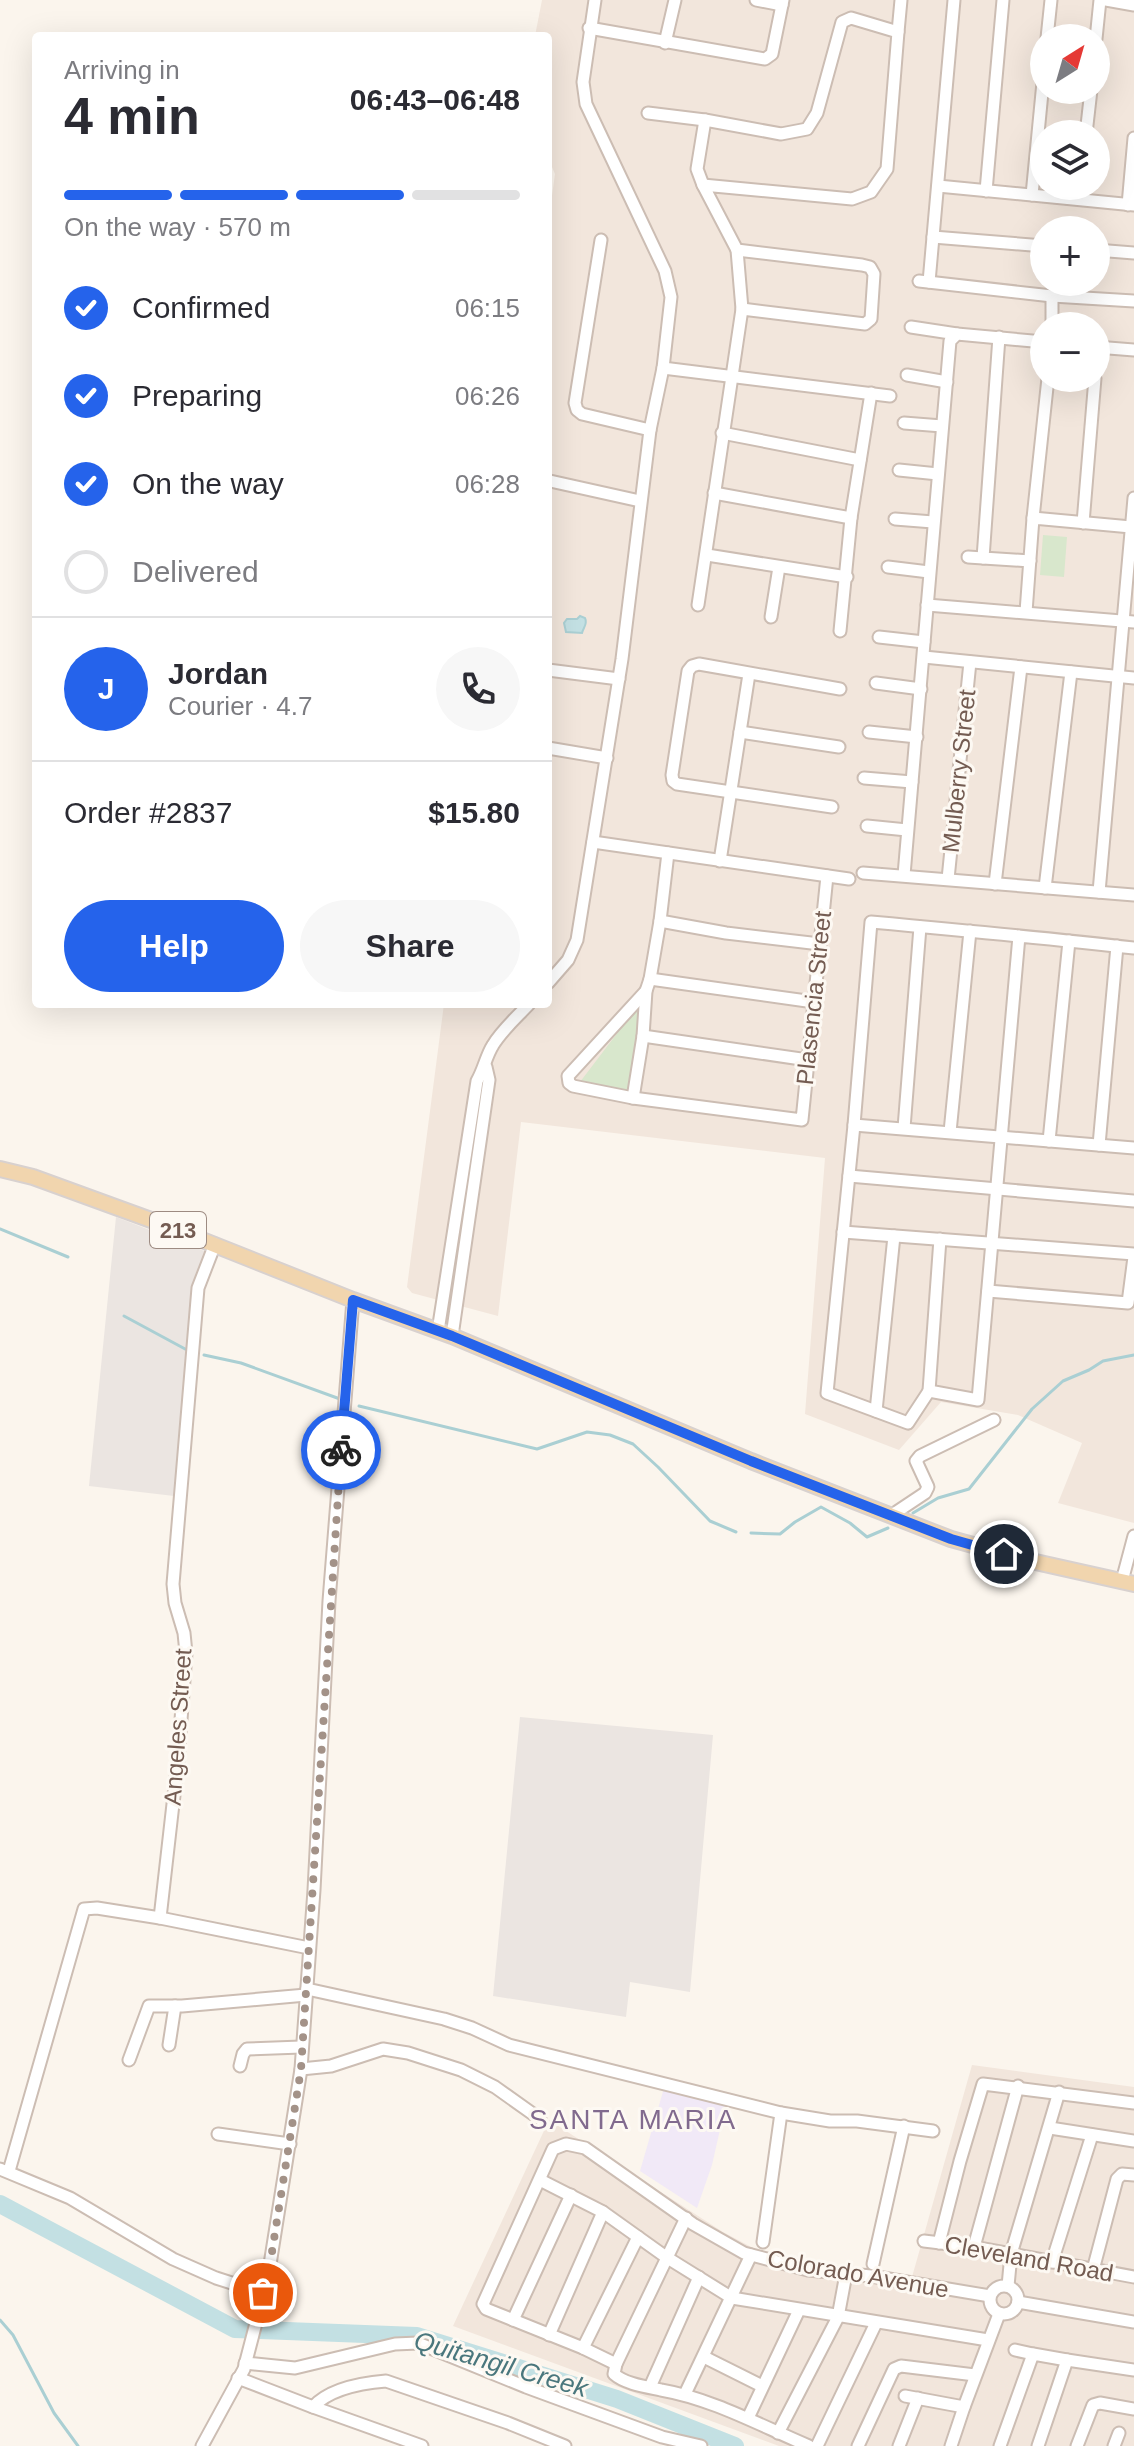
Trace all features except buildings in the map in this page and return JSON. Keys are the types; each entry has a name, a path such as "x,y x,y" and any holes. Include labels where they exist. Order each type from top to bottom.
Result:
{"main road":[{"name":"213","path":"0,1169 33,1177 215,1244 353,1300 445,1333 751,1461 951,1539 1031,1561 1128,1582"}],"street":[{"path":"552,978 574,951 619,679 640,501 663,368 671,297 660,260 586,104 583,82 595,0"},
{"path":"665,43 675,0"},
{"path":"589,28 765,59 772,54 783,2 756,0"},
{"path":"703,185 852,199 871,192 887,169 901,0"},
{"path":"954,0 933,237 924,282 1030,294"},
{"path":"986,191 1003,0"},
{"path":"1048,24 1051,0"},
{"path":"1099,24 1103,0 1134,5"},
{"path":"648,113 781,134 807,129 817,113 842,22 851,18 898,32"},
{"path":"698,605 742,309 737,250 697,169 705,120"},
{"path":"1079,200 1131,205 1134,138"},
{"path":"938,186 1030,195"},
{"path":"933,237 1030,245"},
{"path":"601,240 575,403 582,414 650,430"},
{"path":"737,250 862,265 870,267 874,274 871,319 865,324 742,309"},
{"path":"1110,251 1134,253"},
{"path":"1052,312 1052,296 1134,301"},
{"path":"911,327 1030,340"},
{"path":"904,875 950,341 957,334"},
{"path":"983,558 999,337"},
{"path":"1110,348 1134,350"},
{"path":"663,368 890,396"},
{"path":"907,375 947,382"},
{"path":"1026,612 1046,392"},
{"path":"1083,523 1094,392"},
{"path":"840,631 851,518 871,393"},
{"path":"904,423 942,426"},
{"path":"722,433 860,460"},
{"path":"899,470 938,474"},
{"path":"552,481 640,501"},
{"path":"714,493 851,518"},
{"path":"1099,892 1128,622 1134,498"},
{"path":"1033,518 1131,527"},
{"path":"895,519 933,522"},
{"path":"707,555 847,577"},
{"path":"968,557 1030,561"},
{"path":"771,617 779,567"},
{"path":"888,567 929,572"},
{"path":"927,605 1128,622"},
{"path":"879,637 924,642"},
{"path":"924,657 1134,678"},
{"name":"Mulberry Street","path":"948,879 970,662"},
{"path":"832,807 677,784 672,775 688,671 692,666 699,664 840,689"},
{"path":"995,884 1021,667"},
{"path":"552,671 619,679"},
{"path":"1045,888 1071,672"},
{"path":"720,861 749,674"},
{"path":"876,683 921,689"},
{"path":"740,732 839,747"},
{"path":"869,732 917,737"},
{"path":"552,749 607,758"},
{"path":"864,778 912,782"},
{"path":"867,826 907,830"},
{"path":"593,842 849,879"},
{"path":"648,985 567,1079 573,1086 633,1098 668,853"},
{"path":"863,873 1134,895"},
{"name":"Plasencia Street","path":"633,1098 802,1120 827,876"},
{"path":"660,921 820,944"},
{"path":"940,1239 929,1391 908,1423 827,1393 871,922 1134,948"},
{"path":"904,1128 920,927"},
{"path":"950,1132 970,931"},
{"path":"929,1391 978,1400 1019,936"},
{"path":"1049,1141 1069,941"},
{"path":"1099,1145 1117,946"},
{"path":"648,985 814,1002"},
{"path":"445,1333 477,1081 486,1067 488,1053 495,1041 525,1008"},
{"path":"643,1036 808,1060"},
{"path":"854,1125 1134,1148"},
{"path":"849,1176 1134,1201"},
{"path":"843,1232 1134,1255 1128,1303 988,1291"},
{"path":"876,1411 894,1236"},
{"name":"Angeles Street","path":"160,1918 178,1760 186,1653 173,1584 198,1288 215,1244"},
{"path":"202,2446 245,2363 268,2277 301,2069 329,1601 353,1300"},
{"path":"892,1515 925,1493 928,1487 916,1461 920,1456 994,1420"},
{"path":"1128,1582 1134,1536"},
{"path":"263,2293 216,2278 173,2259 70,2198 5,2170 84,1909 97,1908 160,1918 309,1948"},
{"path":"129,2060 149,2006 307,1992 444,2019 509,2045 781,2113 933,2131"},
{"path":"169,2045 175,2006"},
{"path":"240,2066 247,2049 301,2047"},
{"path":"301,2069 331,2066 383,2049 408,2053 461,2070 495,2087 540,2119"},
{"path":"939,2243 983,2084 1134,2103"},
{"path":"974,2247 1018,2086"},
{"path":"1008,2286 1011,2254 1059,2092"},
{"path":"763,2242 781,2113"},
{"path":"873,2264 904,2126"},
{"path":"1050,2128 1134,2141"},
{"path":"218,2134 290,2144"},
{"path":"1052,2262 1092,2135"},
{"name":"Colorado Avenue","path":"540,2180 553,2149 566,2144 585,2148 722,2242 751,2255 808,2270 990,2296"},
{"path":"1093,2270 1117,2179 1122,2174 1134,2175"},
{"path":"616,2364 486,2309 483,2304 540,2180 603,2212 666,2257 732,2298 988,2340"},
{"path":"513,2320 571,2195"},
{"path":"549,2335 603,2212"},
{"path":"686,2218 614,2374 618,2378 685,2394 809,2446"},
{"path":"583,2348 638,2237"},
{"name":"Cleveland Road","path":"924,2241 974,2247 1134,2277"},
{"path":"685,2394 751,2255"},
{"path":"778,2433 838,2317 846,2274"},
{"path":"650,2387 699,2277"},
{"path":"1000,2286 1008,2286 1016,2293 1018,2302 1015,2310 999,2314 989,2303 990,2296 1000,2286"},
{"path":"1018,2302 1134,2322"},
{"path":"748,2418 799,2310"},
{"path":"951,2446 999,2314"},
{"path":"817,2446 876,2323"},
{"path":"245,2363 295,2368 395,2344 418,2343 662,2437 701,2446"},
{"path":"1015,2350 1134,2370"},
{"path":"1000,2446 1033,2354"},
{"path":"704,2357 762,2386"},
{"path":"1038,2446 1067,2360"},
{"path":"858,2446 894,2369 901,2366 975,2375"},
{"path":"238,2378 422,2446"},
{"path":"313,2407 327,2394 386,2381 484,2414 565,2446"},
{"path":"905,2396 964,2407"},
{"path":"893,2444 918,2398"},
{"path":"1077,2446 1093,2405 1100,2403 1134,2409"},
{"path":"1114,2446 1119,2433"}],"shaded area":[{"path":"542,0 1134,0 1134,1523 1058,1503 1082,1443 1018,1415 941,1402 899,1450 805,1414 825,1158 521,1122 498,1316 412,1293 407,1287 443,1008 552,1008 552,195 555,174 552,167 552,32 536,32"},
{"path":"116,1217 207,1252 194,1290 174,1496 89,1486"},
{"path":"520,1717 713,1735 690,1992 630,1982 626,2017 493,1996"},
{"path":"972,2065 1134,2087 1134,2446 779,2446 453,2326 549,2120 723,2232 755,2249 821,2264 912,2277"},
{"path":"664,2088 726,2103 712,2165 697,2208 640,2171"}],"green space":[{"path":"1043,535 1067,537 1064,577 1040,575"},
{"path":"641,1002 629,1092 580,1082"}],"water":[{"path":"580,616 586,620 582,633 566,632 564,623 567,619"}],"waterway":[{"path":"0,1229 68,1257"},
{"path":"124,1316 187,1350"},
{"path":"204,1355 241,1363 340,1399"},
{"path":"913,1513 938,1498 969,1489 1032,1409 1063,1381 1103,1361 1134,1355"},
{"path":"359,1406 537,1449 587,1432 610,1435 633,1444 710,1521 736,1532"},
{"path":"751,1533 780,1534 821,1507 850,1523 867,1537 888,1528"},
{"name":"Quitangil Creek","path":"0,2204 235,2329 417,2336 617,2399 735,2446"},
{"path":"0,2320 13,2335 54,2413 78,2446"}],"way so far":[{"path":"263,2293 301,2069 341,1450"}],"district":[{"name":"SANTA MARIA","path":"633,2119"}],"route":[{"path":"341,1450 353,1300 452,1336 751,1461 951,1539 1004,1554"}]}
